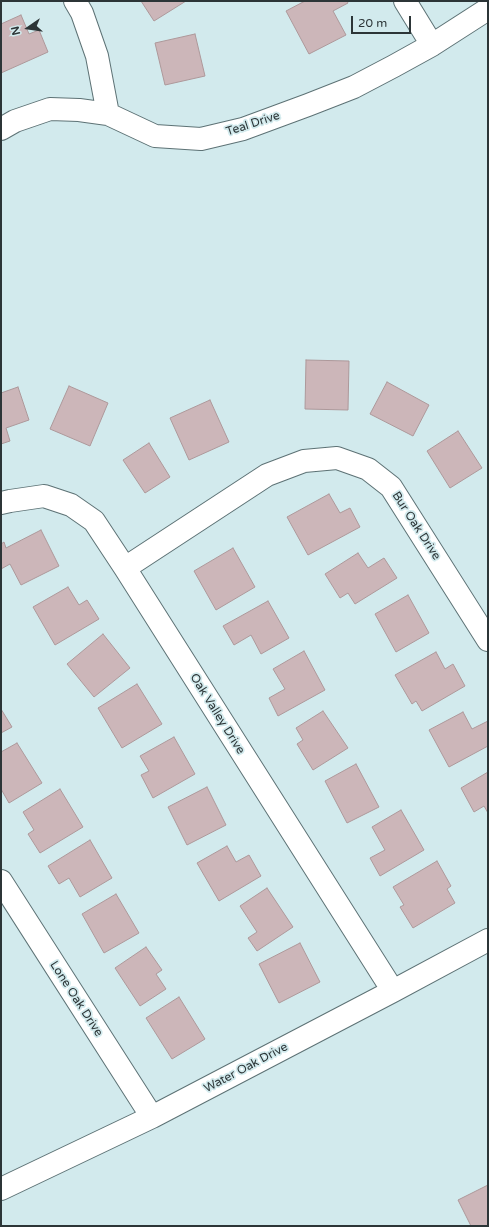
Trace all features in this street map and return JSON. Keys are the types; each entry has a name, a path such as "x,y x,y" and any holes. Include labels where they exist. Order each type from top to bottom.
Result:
{"street":[{"path":"75,1 82,13 97,56 108,114"},
{"path":"405,1 432,45"},
{"name":"Teal Drive","path":"1,128 15,121 50,109 78,110 108,114 155,136 201,139 243,129 354,87 432,45 488,9"},
{"name":"Bur Oak Drive","path":"125,568 267,475 304,461 337,458 368,469 391,487 488,640"},
{"name":"Oak Valley Drive","path":"1,503 44,496 71,505 94,521 393,991"},
{"name":"Lone Oak Drive","path":"1,881 152,1117"},
{"name":"Water Oak Drive","path":"1,1190 152,1117 488,940"}],"building":[{"path":"141,1 186,1 154,21"},
{"path":"305,1 347,1 348,3 333,11 346,35 309,54 286,11"},
{"path":"21,15 29,34 39,30 48,52 1,73 1,24"},
{"path":"195,34 205,76 165,85 155,43"},
{"path":"306,360 349,361 348,410 305,409"},
{"path":"387,382 429,405 413,436 370,414"},
{"path":"69,386 108,403 90,446 50,429"},
{"path":"18,387 29,420 6,428 10,441 1,444 1,393"},
{"path":"210,400 229,442 189,460 170,418"},
{"path":"458,431 482,468 450,488 427,451"},
{"path":"149,443 170,477 145,493 123,460"},
{"path":"329,494 340,513 350,508 360,527 308,555 287,517"},
{"path":"41,530 59,566 21,585 10,564 1,569 1,544 4,542 6,548"},
{"path":"233,548 255,587 216,610 194,571"},
{"path":"358,553 368,568 384,558 397,578 355,604 348,593 340,598 325,574"},
{"path":"68,587 79,605 87,600 99,619 55,645 33,607"},
{"path":"408,595 429,633 396,652 375,614"},
{"path":"268,601 289,638 261,654 251,635 234,645 223,626"},
{"path":"103,634 130,668 94,697 67,664"},
{"path":"304,651 325,690 278,716 269,698 285,689 273,669"},
{"path":"436,652 445,669 453,664 465,686 422,711 416,701 412,704 395,675"},
{"path":"137,684 162,724 122,748 98,708"},
{"path":"1,709 12,727 1,733"},
{"path":"323,711 348,748 313,770 297,744 303,740 296,728"},
{"path":"463,712 472,729 488,721 488,746 449,767 429,730"},
{"path":"174,737 195,774 153,798 141,775 149,771 140,756"},
{"path":"17,743 42,783 9,803 1,789 1,752"},
{"path":"356,764 379,807 347,823 325,781"},
{"path":"488,772 488,813 484,806 474,812 461,788"},
{"path":"207,787 226,825 187,845 168,807"},
{"path":"60,789 83,827 40,853 28,834 34,830 23,812"},
{"path":"401,810 424,850 380,876 370,858 385,850 372,827"},
{"path":"90,840 112,878 80,897 69,878 59,884 48,866"},
{"path":"227,846 236,862 249,855 261,876 219,901 197,863"},
{"path":"437,861 451,886 447,889 455,903 413,928 400,907 404,905 393,887"},
{"path":"267,888 293,927 257,951 248,938 257,932 240,906"},
{"path":"116,894 139,933 104,953 82,914"},
{"path":"300,943 320,982 279,1003 259,964"},
{"path":"146,947 162,970 156,974 166,989 140,1006 115,968"},
{"path":"179,997 205,1039 172,1059 146,1018"},
{"path":"488,1185 488,1226 471,1226 458,1200"}]}
